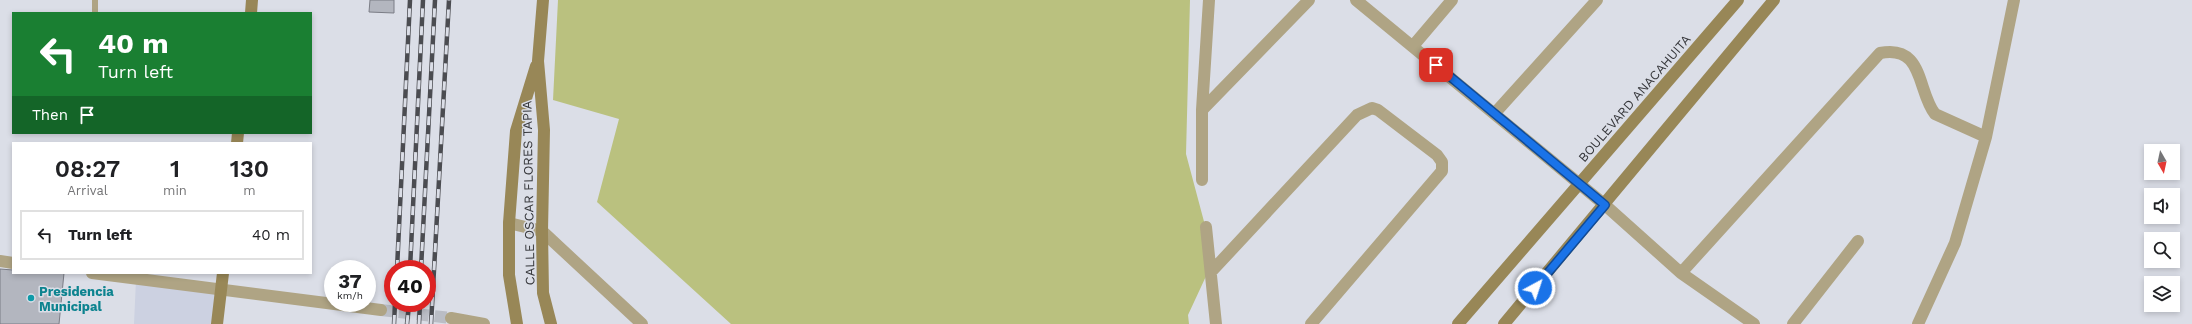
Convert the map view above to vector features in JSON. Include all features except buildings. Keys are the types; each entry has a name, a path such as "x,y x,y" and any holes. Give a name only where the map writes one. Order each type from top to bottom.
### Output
{"street":[{"path":"251,12 252,0"},
{"name":"CALLE OSCAR FLORES TAPIA","path":"543,0 538,61 544,130 542,231 543,293 551,324"},
{"path":"1202,180 1202,110 1209,0"},
{"path":"1202,110 1308,0"},
{"path":"1356,0 1605,205 1681,273 1754,324"},
{"path":"1413,46 1452,0"},
{"path":"1495,113 1597,0"},
{"name":"BOULEVARD ANACAHUITA","path":"1458,324 1578,183 1738,0"},
{"path":"1504,324 1605,205 1774,0"},
{"path":"1918,324 1955,243 1986,137 2014,0"},
{"path":"1681,273 1880,53 1898,52 1913,63 1918,70 1930,108 1935,114 1986,137"},
{"name":"CALLE OSCAR FLORES TAPIA","path":"517,324 509,275 509,223 516,131 538,61"},
{"path":"1211,272 1357,115 1372,108 1378,110 1437,155 1442,162 1442,171 1311,324"},
{"path":"509,223 542,231 642,324"},
{"path":"1206,227 1216,324"},
{"path":"1793,324 1858,241"},
{"path":"0,261 12,263"},
{"path":"100,274 381,310"},
{"path":"217,324 223,274"},
{"path":"451,318 484,324"}],"lane":[{"path":"95,0 96,12"}],"shaded area":[{"path":"136,280 220,290 216,324 134,324"}],"green space":[{"path":"558,0 1190,0 1186,154 1214,259 1188,315 1189,324 731,324 597,202 619,119 553,100"}],"tunnel":[{"path":"381,310 451,318"}],"railway":[{"path":"397,260 410,0"},
{"path":"410,260 423,0"},
{"path":"421,260 435,0"},
{"path":"431,324 449,0"},
{"path":"394,324 395,312"},
{"path":"407,324 408,312"},
{"path":"419,324 420,312"}],"place":[{"name":"Presidencia Municipal","path":"31,298"}],"route":[{"path":"1436,65 1605,205 1535,288"}]}
